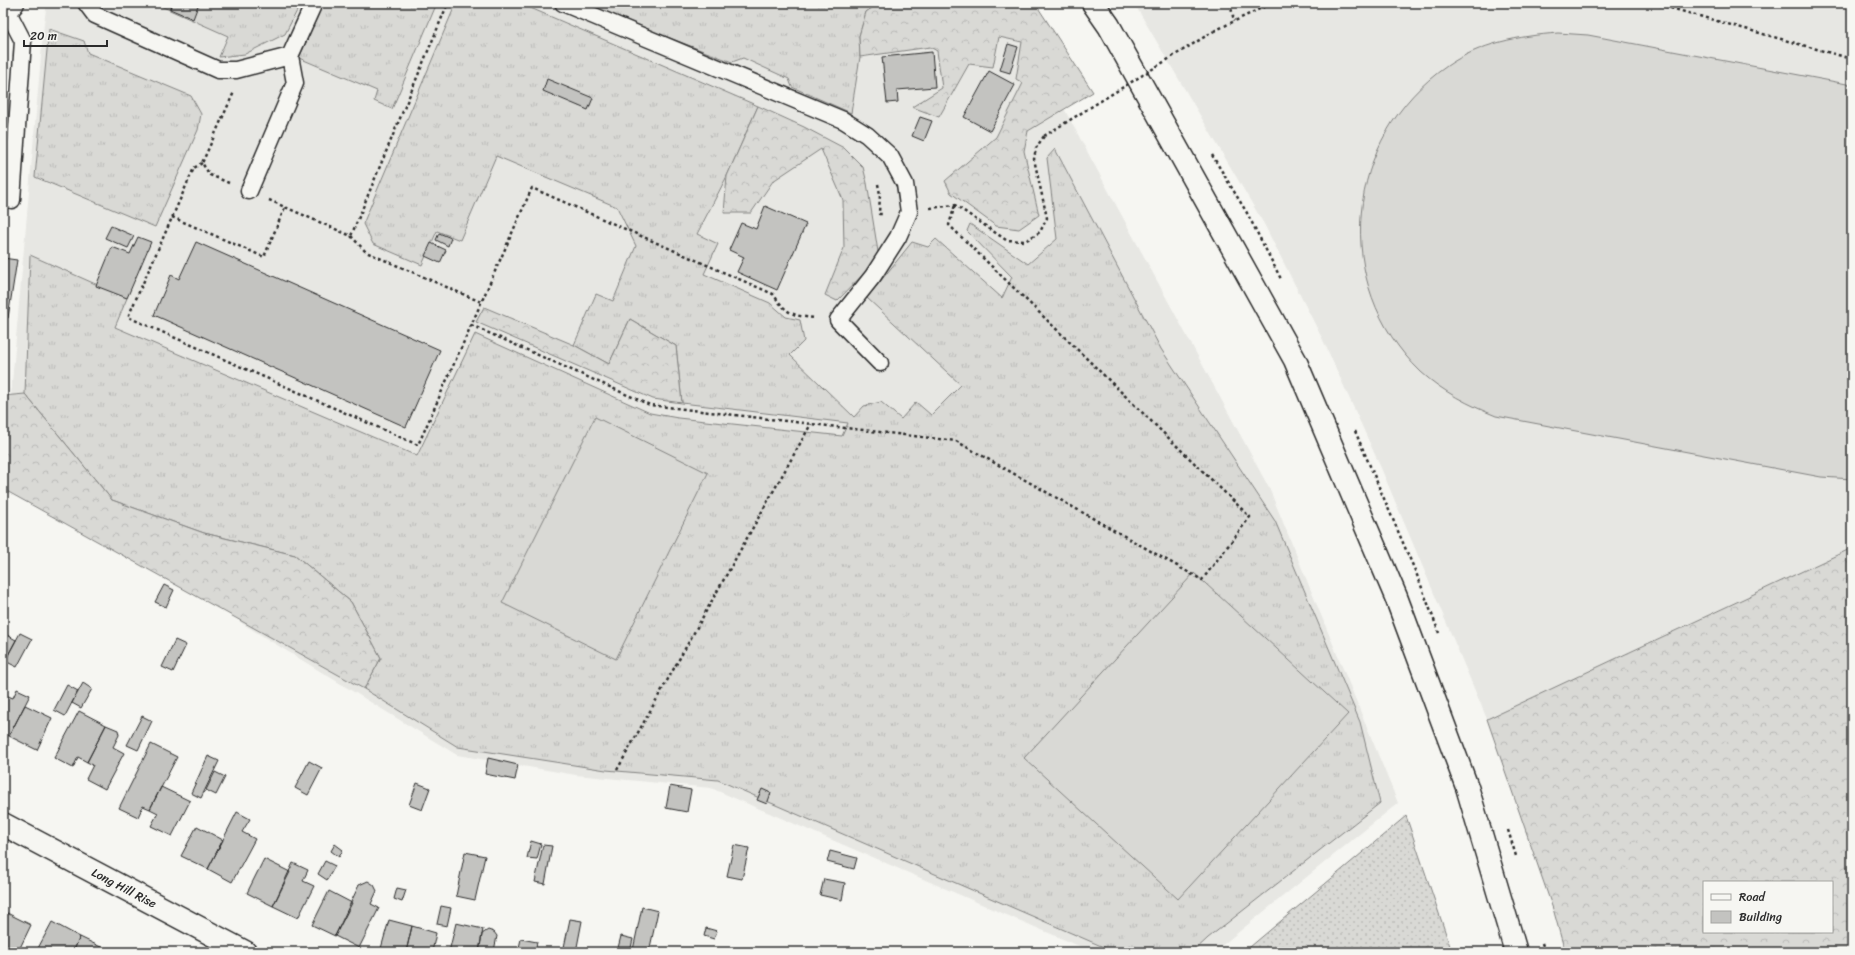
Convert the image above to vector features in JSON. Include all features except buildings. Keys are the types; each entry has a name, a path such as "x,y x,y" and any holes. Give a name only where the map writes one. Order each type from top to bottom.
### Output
{"main road":[{"path":"1093,3 1109,26 1295,360 1396,597 1467,787 1516,952"},
{"name":"Long Hill Rise","path":"3,824 245,952"}],"lane":[{"path":"86,3 95,14 218,70 236,70 290,56"},
{"path":"249,191 294,83 290,56 314,3"},
{"path":"563,3 842,120 861,132 890,156 905,184 909,212 898,237 877,270 838,320 880,363"},
{"path":"8,8 22,41 12,200"}],"path":[{"path":"351,236 448,3"},
{"path":"1230,3 1234,21"},
{"path":"909,212 955,205 1006,240 1025,241 1040,232 1047,218 1034,159 1036,148 1044,136 1214,32 1272,3"},
{"path":"1355,3 1378,6 1384,3"},
{"path":"1653,3 1852,59"},
{"path":"237,86 202,163 194,168 128,317 418,445 532,188 773,294 783,309 799,316 838,320"},
{"path":"202,163 210,175 351,236 366,252 481,302"},
{"path":"471,325 650,404 956,441 1202,580 1250,517 949,224 955,205"},
{"path":"172,216 264,256 285,207"},
{"path":"617,770 811,424"}],"shaded area":[{"path":"47,3 1007,3 1269,488 1398,803 1214,952 1093,952 711,788 576,775 457,755 243,624 107,514 11,394"},
{"path":"1134,3 1852,3 1852,548 1487,719 1381,468 1323,340 1264,224"}],"green space":[{"path":"154,3 301,3 285,34 245,54 219,57 228,36"},
{"path":"323,3 437,3 392,109 374,101 377,91 299,58"},
{"path":"456,3 519,3 758,106 727,176 697,234 718,244 704,274 770,303 786,317 800,320 804,341 790,355 854,417 864,406 881,402 901,419 916,402 931,415 961,385 867,298 912,242 928,247 936,239 1002,298 1012,277 967,231 970,224 1028,264 1057,239 1047,158 1055,149 1161,349 1275,521 1360,722 1380,803 1208,938 1193,952 1115,952 718,780 606,770 458,747 364,689 381,658 351,602 295,555 204,533 112,500 25,394 30,255 127,298 115,327 417,456 475,334 650,413 678,418 842,436 848,423 682,403 676,346 630,319 609,364 574,345 596,294 613,301 636,246 617,207 496,156 460,240 437,231 422,265 373,244 363,224"},
{"path":"579,3 879,3 866,12 859,36 860,57 851,113 792,87 789,79 743,58 732,62"},
{"path":"879,3 1035,3 1093,92 1028,131 1024,151 1039,215 1019,229 996,226 951,193 945,181 996,137 1023,83 1016,79 1022,42 999,37 993,67 969,64 939,117 912,107 942,88 937,51 930,47 860,57 859,36 866,12"},
{"path":"49,29 84,41 88,53 191,96 201,114 198,130 155,227 35,177"},
{"path":"1558,33 1588,35 1852,85 1852,479 1821,477 1496,416 1438,386 1421,372 1392,337 1372,297 1362,256 1361,213 1370,171 1387,132 1413,96 1447,66 1460,58 1486,46 1500,42 1529,36"},
{"path":"758,106 804,127 844,148 863,167 879,258 837,301 825,295 844,248 843,200 821,149 773,181 751,213 724,213 727,176"},
{"path":"484,307 574,345 609,364 630,319 676,346 682,403 653,399 476,322"},
{"path":"25,394 112,500 204,533 295,555 351,602 381,658 364,689 3,489 3,396"},
{"path":"595,417 708,473 616,659 502,603"},
{"path":"1852,548 1852,952 1565,952 1554,912 1487,719"},
{"path":"1194,573 1348,714 1178,899 1024,758"},
{"path":"1406,816 1452,952 1244,952"}]}
